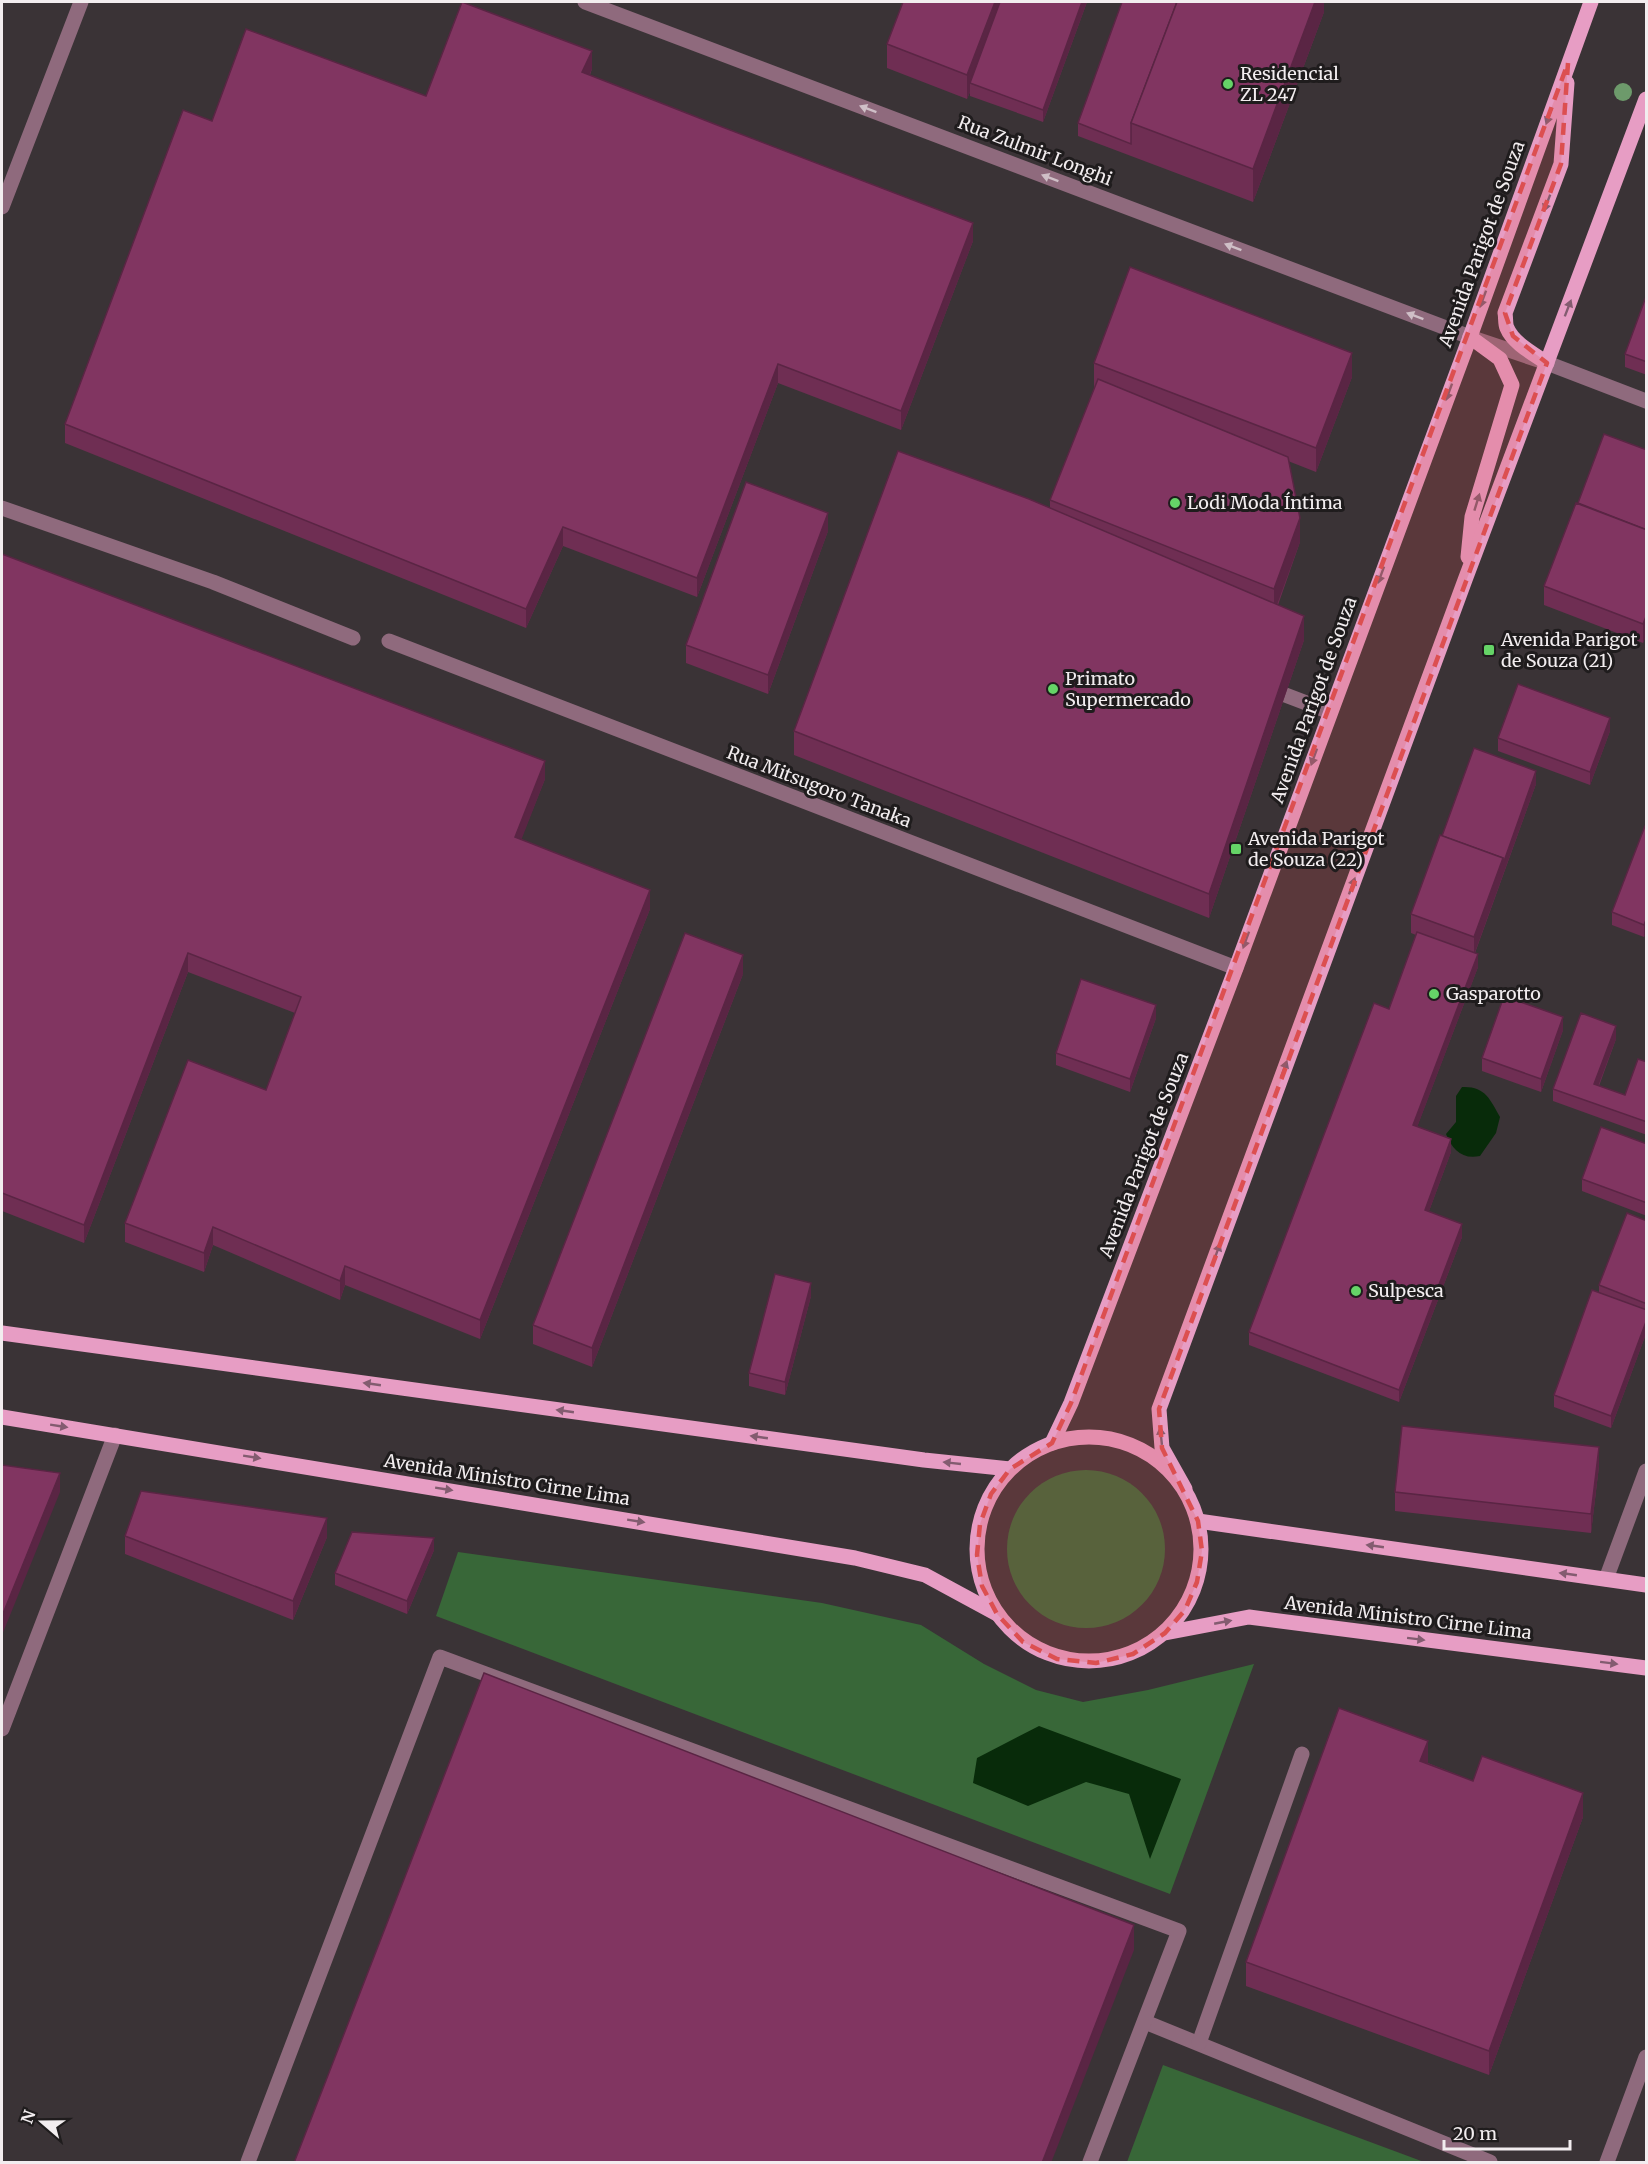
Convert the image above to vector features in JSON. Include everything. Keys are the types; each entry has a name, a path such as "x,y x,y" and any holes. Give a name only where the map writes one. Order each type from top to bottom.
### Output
{"main road":[{"name":"Avenida Parigot de Souza","path":"1052,1443 1071,1403 1236,968 1470,337 1591,2"},
{"path":"1547,363 1527,350 1513,336 1506,327 1505,313 1561,164 1568,63"},
{"path":"1185,1489 1165,1465 1139,1448 1109,1438 1088,1436 1052,1443 1030,1454 1010,1469 991,1494 980,1524 977,1555 982,1586 997,1614 1023,1642 1057,1659 1096,1663 1133,1654 1165,1633 1185,1610 1197,1582 1202,1551 1198,1521 1185,1489 1162,1448 1159,1409 1465,580 1647,99"},
{"path":"1465,580 1472,517 1512,385 1500,359 1470,337"},
{"path":"2,1333 924,1460 1010,1469"},
{"name":"Avenida Ministro Cirne Lima","path":"2,1417 116,1434 855,1558 925,1575 997,1614"},
{"path":"1198,1521 1647,1585"},
{"name":"Avenida Ministro Cirne Lima","path":"1165,1633 1249,1617 1647,1668"}],"street":[{"path":"2,207 81,2"},
{"name":"Rua Zulmir Longhi","path":"585,2 1470,337 1547,363"},
{"path":"1547,363 1647,401"},
{"path":"2,508 213,582 353,638"},
{"name":"Rua Mitsugoro Tanaka","path":"389,642 1236,968"},
{"path":"1248,681 1330,712"},
{"path":"2,1729 116,1434"},
{"path":"1606,1579 1647,1471"},
{"path":"248,2163 440,1657 1179,1931 1090,2163"},
{"path":"1199,2043 1302,1755"},
{"path":"1145,2022 1490,2163"},
{"path":"1607,2163 1647,2057"}],"highlighted area":[{"path":"1568,63 1561,164 1505,313 1513,336 1547,363 1159,1409 1162,1448 1198,1521 1202,1551 1197,1582 1185,1610 1165,1633 1133,1654 1096,1663 1057,1659 1023,1642 997,1614 982,1586 977,1555 980,1524 991,1494 1010,1469 1052,1443 1071,1403"}],"shaded area":[{"path":"1462,1087 1481,1091 1490,1099 1500,1117 1496,1133 1480,1156 1468,1156 1458,1152 1446,1134 1456,1122 1456,1096"},
{"path":"1086,1470 1116,1476 1142,1493 1159,1519 1165,1549 1159,1579 1142,1605 1116,1622 1086,1628 1056,1622 1030,1605 1013,1579 1007,1549 1013,1519 1030,1493 1056,1476"},
{"path":"458,1552 822,1603 921,1625 984,1664 1036,1690 1083,1702 1148,1690 1254,1664 1170,1894 436,1616"},
{"path":"1039,1726 1181,1779 1150,1859 1129,1794 1086,1782 1028,1806 973,1783 977,1758"},
{"path":"1163,2065 1424,2162 1127,2162"}],"building":[{"path":"462,2 592,51 582,72 973,223 901,411 778,364 697,578 563,527 526,609 65,424 183,110 212,121 246,29 426,96"},
{"path":"903,2 995,2 967,75 887,44"},
{"path":"1000,2 1082,2 1043,110 970,83"},
{"path":"1122,2 1177,2 1131,123 1131,144 1078,123"},
{"name":"Residencial ZL 247","path":"1177,2 1315,2 1253,169 1131,123"},
{"path":"1130,267 1352,353 1316,448 1094,363"},
{"path":"1647,294 1647,362 1625,354"},
{"name":"Lodi Moda Íntima","path":"1098,379 1288,457 1300,518 1274,589 1050,500"},
{"path":"1604,434 1647,450 1647,530 1578,503"},
{"path":"898,451 1029,499 1304,616 1209,894 794,731"},
{"path":"746,482 828,513 768,675 686,645"},
{"path":"1576,503 1647,530 1647,614 1643,624 1544,586"},
{"path":"2,554 545,761 515,837 650,890 480,1320 345,1266 340,1281 213,1227 204,1253 125,1223 188,1060 266,1090 301,997 188,953 84,1225 2,1193"},
{"path":"1518,684 1610,718 1590,772 1498,738"},
{"path":"1474,748 1536,771 1503,864 1503,858 1442,836"},
{"path":"1645,826 1647,826 1647,917 1644,925 1612,912"},
{"path":"1440,835 1503,858 1474,937 1411,914"},
{"name":"Sulpesca","path":"1417,932 1478,954 1413,1125 1451,1139 1425,1210 1462,1224 1399,1390 1249,1332 1374,1003 1389,1009"},
{"path":"685,933 743,955 592,1348 533,1325"},
{"path":"1081,979 1156,1005 1130,1079 1056,1053"},
{"path":"1504,996 1563,1017 1541,1079 1482,1058"},
{"path":"1581,1013 1616,1026 1594,1084 1625,1095 1638,1059 1647,1062 1647,1122 1553,1089"},
{"path":"1601,1127 1647,1144 1647,1203 1582,1179"},
{"path":"1627,1213 1647,1221 1647,1304 1599,1285"},
{"path":"775,1274 811,1283 785,1382 749,1373"},
{"path":"1592,1290 1647,1310 1647,1319 1611,1416 1554,1395"},
{"path":"1402,1426 1599,1447 1591,1514 1395,1492"},
{"path":"2,1465 60,1473 2,1616"},
{"path":"141,1491 327,1518 293,1601 125,1536"},
{"path":"352,1532 434,1538 407,1601 335,1573"},
{"path":"484,1673 1134,1925 1042,2163 294,2163"},
{"path":"1339,1708 1428,1741 1420,1761 1473,1781 1482,1756 1583,1793 1489,2051 1246,1962"}],"place":[{"name":"Residencial ZL 247","path":"1228,84"},
{"name":"Lodi Moda Íntima","path":"1175,503"},
{"name":"Avenida Parigot de Souza (21)","path":"1489,650"},
{"name":"Primato Supermercado","path":"1053,689"},
{"name":"Avenida Parigot de Souza (22)","path":"1236,849"},
{"name":"Gasparotto","path":"1434,994"},
{"name":"Sulpesca","path":"1356,1291"}]}
